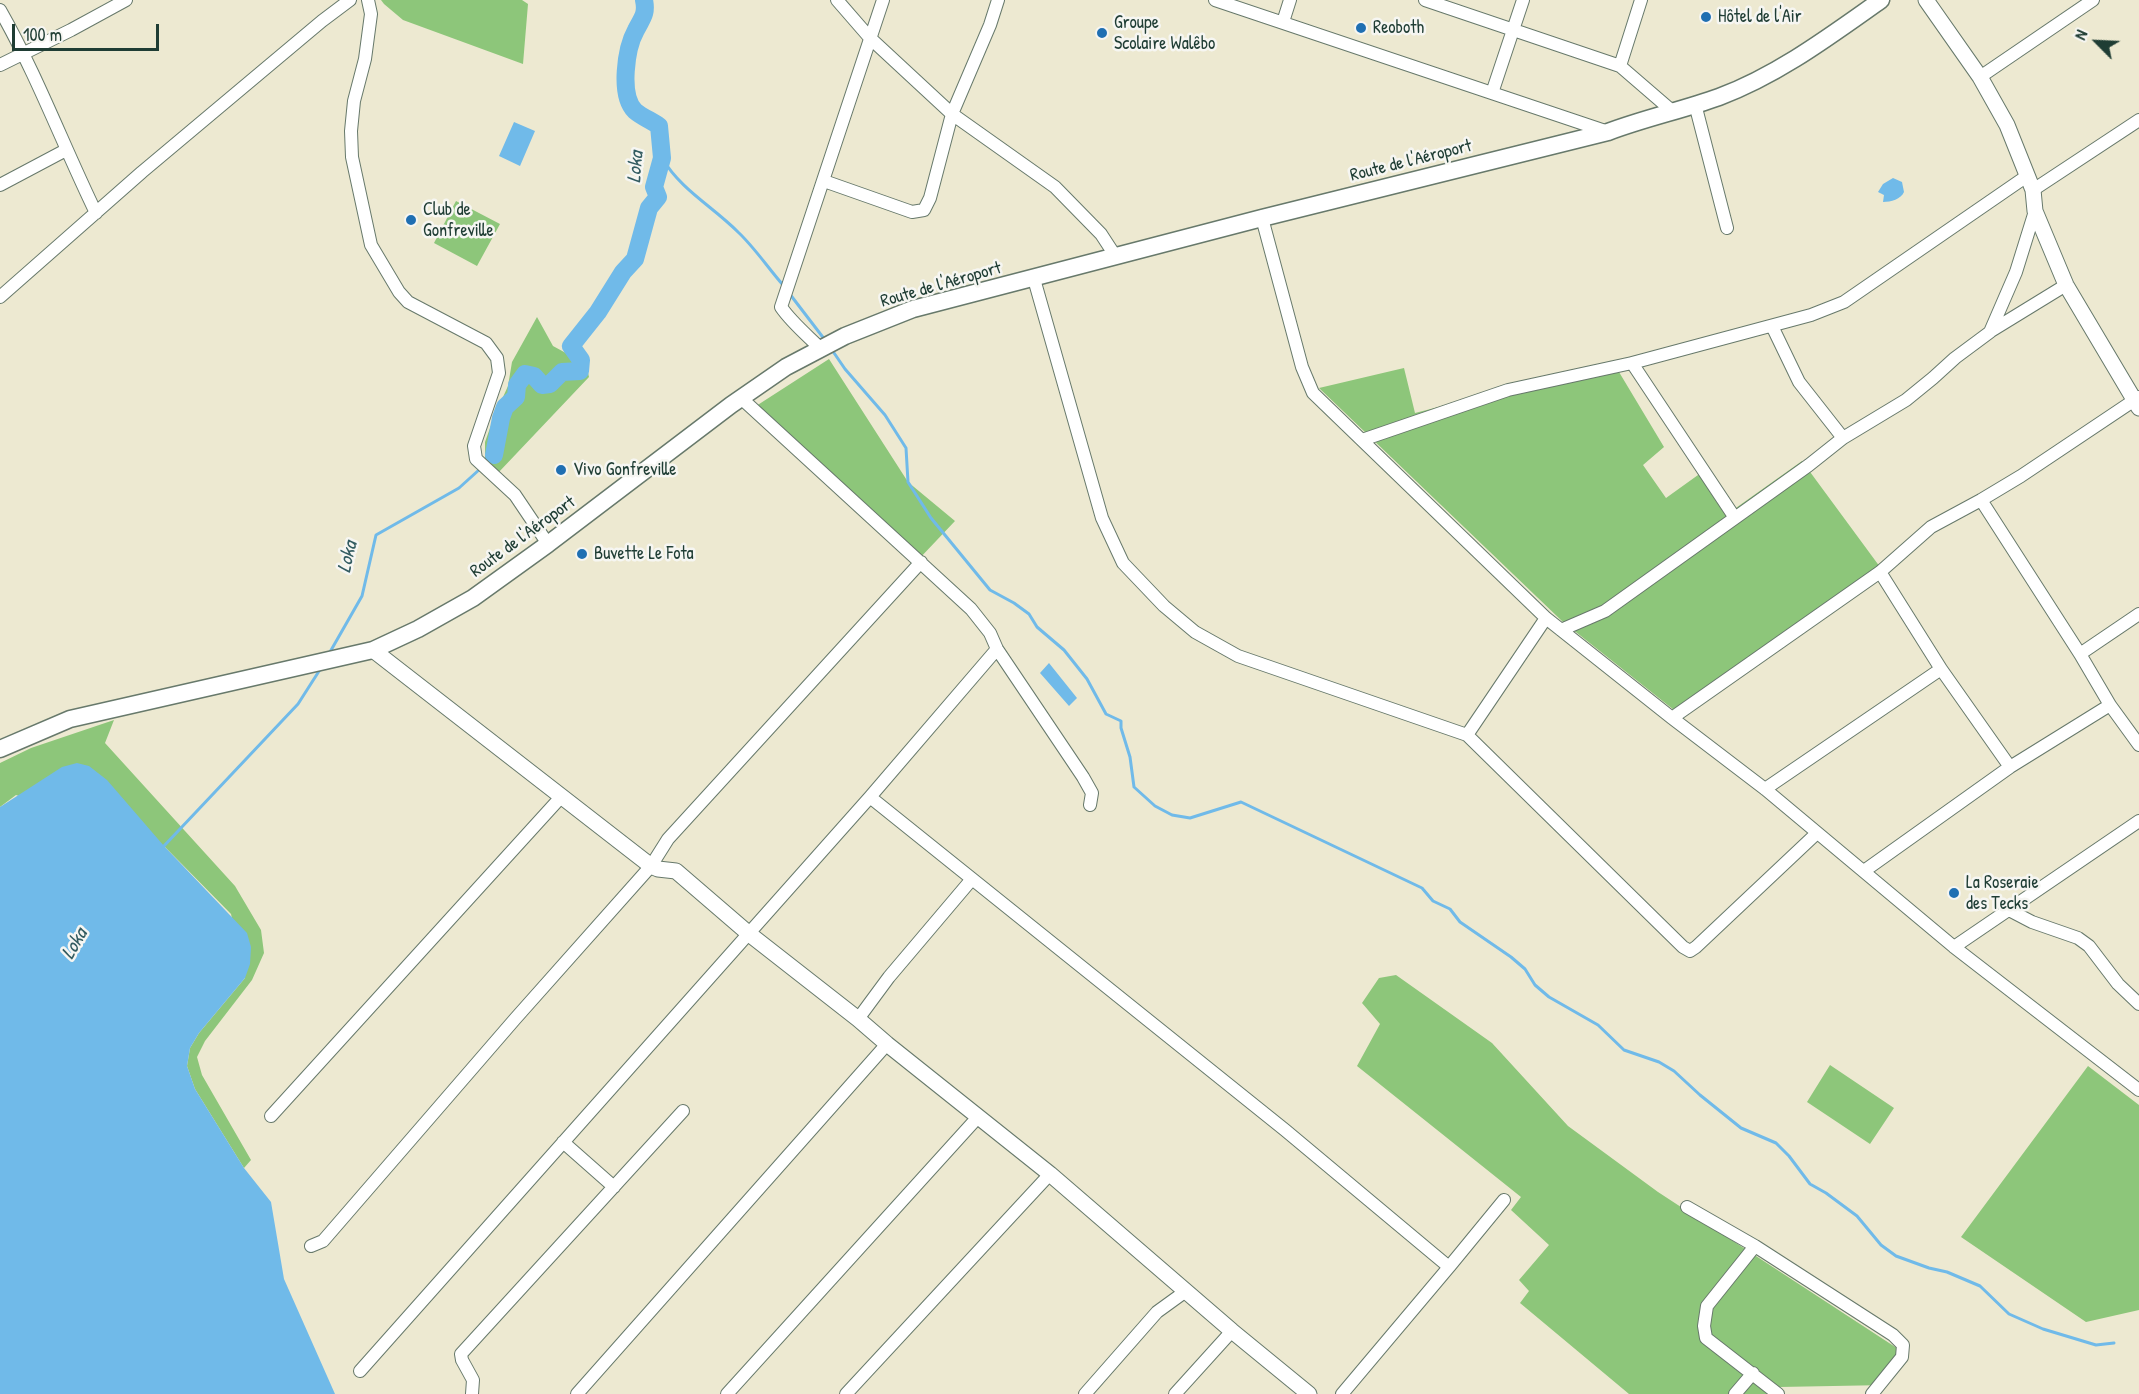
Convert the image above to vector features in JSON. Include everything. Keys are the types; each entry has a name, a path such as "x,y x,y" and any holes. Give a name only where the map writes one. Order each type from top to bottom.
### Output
{"main road":[{"name":"Route de l'Aéroport","path":"0,750 70,719 373,650 418,630 473,598 786,367 845,336 913,309 1262,218 1608,132 1695,104 1773,72 1881,0"}],"street":[{"path":"0,297 290,47 350,0"},
{"path":"368,0 371,14 365,59 354,101 351,131 356,185 371,245 399,292 408,302 486,343 496,358 499,373 474,446 476,459 515,495 548,544"},
{"path":"837,0 870,38 952,114 1054,187 1101,234 1116,257"},
{"path":"820,349 781,308 883,0"},
{"path":"824,181 912,212 924,210 930,198 952,114 990,25 998,0"},
{"path":"1215,0 1608,132"},
{"path":"1283,22 1290,0"},
{"path":"1425,0 1620,66 1671,111"},
{"path":"1492,93 1523,0"},
{"path":"1620,66 1641,0"},
{"path":"1672,718 1880,572 1931,527 1981,500 2137,402 2066,285 2035,211 2030,183 2007,125 1980,77 1926,0"},
{"path":"1980,77 2093,0"},
{"path":"0,65 71,30 120,2"},
{"path":"0,10 24,52 96,213"},
{"path":"1695,104 1727,228"},
{"path":"1362,440 1508,390 1632,363 1811,315 1844,302 2030,183 2139,120"},
{"path":"0,185 66,150"},
{"path":"1990,332 2016,272 2035,211"},
{"path":"1262,218 1302,367 1313,393 1546,618 1765,789 1954,946 2139,1090"},
{"path":"1034,279 1102,518 1123,563 1164,606 1195,632 1238,656 1467,735 1674,939 1690,951 1817,833"},
{"path":"1561,630 1605,611 1843,438 1906,400 1955,358 1990,332 2066,285"},
{"path":"1772,326 1799,382 1843,438"},
{"path":"1632,363 1735,518"},
{"path":"741,398 971,609 990,633 998,649 1083,777 1092,793 1090,805"},
{"path":"1981,500 2110,705 2139,745"},
{"path":"311,1246 323,1241 651,866 668,839 921,562"},
{"path":"1880,572 1941,669 2010,767"},
{"path":"2080,654 2139,614"},
{"path":"1467,735 1546,618"},
{"path":"360,1371 870,797 998,649"},
{"path":"373,650 651,866 676,871 748,933 1050,1174 1232,1331 1309,1394"},
{"path":"1765,789 1941,669"},
{"path":"1864,871 2010,767 2110,705"},
{"path":"271,1116 561,797"},
{"path":"870,797 1285,1130 1449,1267"},
{"path":"1954,946 2139,821"},
{"path":"858,1019 889,977 972,879"},
{"path":"2009,910 2032,922 2084,942 2118,984 2139,1004"},
{"path":"577,1394 886,1044"},
{"path":"471,1394 473,1380 461,1354 684,1111"},
{"path":"727,1394 978,1117"},
{"path":"563,1142 614,1188"},
{"path":"846,1394 1050,1174"},
{"path":"1342,1394 1504,1200"},
{"path":"1687,1207 1755,1246 1893,1335 1903,1345 1902,1356 1872,1394"},
{"path":"1755,1246 1707,1306 1704,1326 1706,1338 1778,1394"},
{"path":"1085,1394 1157,1312 1186,1291"},
{"path":"1175,1394 1232,1331"},
{"path":"1735,1394 1753,1373"}],"green space":[{"path":"381,0 522,0 528,4 523,64 403,20"},
{"path":"456,201 500,224 477,266 434,243"},
{"path":"537,317 553,346 586,364 589,377 498,473 485,462 485,442 508,386 512,362"},
{"path":"829,359 908,482 955,521 918,560 753,408"},
{"path":"1613,362 1664,447 1643,465 1666,498 1705,470 1733,510 1802,461 1880,567 1674,710 1562,621 1319,388 1404,368 1415,413"},
{"path":"114,720 105,743 235,886 261,930 264,953 252,980 205,1041 197,1057 202,1075 251,1160 244,1168 195,1089 187,1066 190,1048 199,1033 245,978 231,914 164,846 16,795 0,807 0,763 31,748"},
{"path":"1396,975 1492,1043 1568,1126 1658,1192 1909,1356 1887,1385 1779,1387 1770,1394 1629,1394 1520,1303 1529,1291 1519,1280 1549,1245 1511,1210 1521,1197 1357,1066 1380,1024 1362,1003 1379,978"},
{"path":"1830,1065 1894,1108 1870,1144 1807,1102"},
{"path":"2088,1066 2139,1105 2139,1310 2086,1322 1961,1237"}],"water":[{"path":"514,122 535,131 520,166 499,156"},
{"path":"1893,178 1902,182 1904,192 1895,200 1883,202 1884,195 1878,192 1883,184"},
{"path":"1049,663 1077,698 1069,706 1040,673"},
{"path":"77,763 89,766 107,780 164,846 247,933 251,947 250,964 245,978 199,1033 190,1048 187,1066 195,1089 244,1168 271,1202 284,1279 335,1394 0,1394 0,807 62,767"}],"waterway":[{"name":"Loka","path":"494,455 505,407 516,397 517,385 525,374 534,376 542,385 550,384 562,372 580,371 581,360 571,346 598,312 623,272 635,259 649,208 658,197 654,187 662,158 659,126 635,111 630,104 626,83 629,48 643,16 644,0"},
{"path":"662,158 688,189 744,238 783,285"},
{"path":"789,293 825,340"},
{"path":"832,350 845,369 885,415 906,448 908,482 931,518 990,590 1029,614 1037,627 1064,650 1087,679 1106,714 1121,721 1130,757 1134,787 1155,806 1172,815 1190,818 1241,802 1422,888 1433,901 1450,909 1460,922 1525,969 1535,985 1549,997 1598,1025 1624,1050 1659,1062 1674,1071 1741,1128 1776,1143 1810,1184 1857,1216 1881,1245 1896,1256 1947,1272 1980,1286 2009,1314 2043,1329 2096,1345 2114,1343"},
{"name":"Loka","path":"485,464 494,455"},
{"name":"Loka","path":"330,652 362,596 376,535 459,488 480,469"},
{"name":"Loka","path":"163,847 298,704 321,668"}],"place":[{"name":"Hôtel de l'Air","path":"1706,17"},
{"name":"Reoboth","path":"1361,28"},
{"name":"Groupe Scolaire Walêbo","path":"1102,33"},
{"name":"Club de Gonfreville","path":"411,220"},
{"name":"Vivo Gonfreville","path":"561,470"},
{"name":"Buvette Le Fota","path":"582,554"},
{"name":"La Roseraie des Tecks","path":"1954,893"}]}
